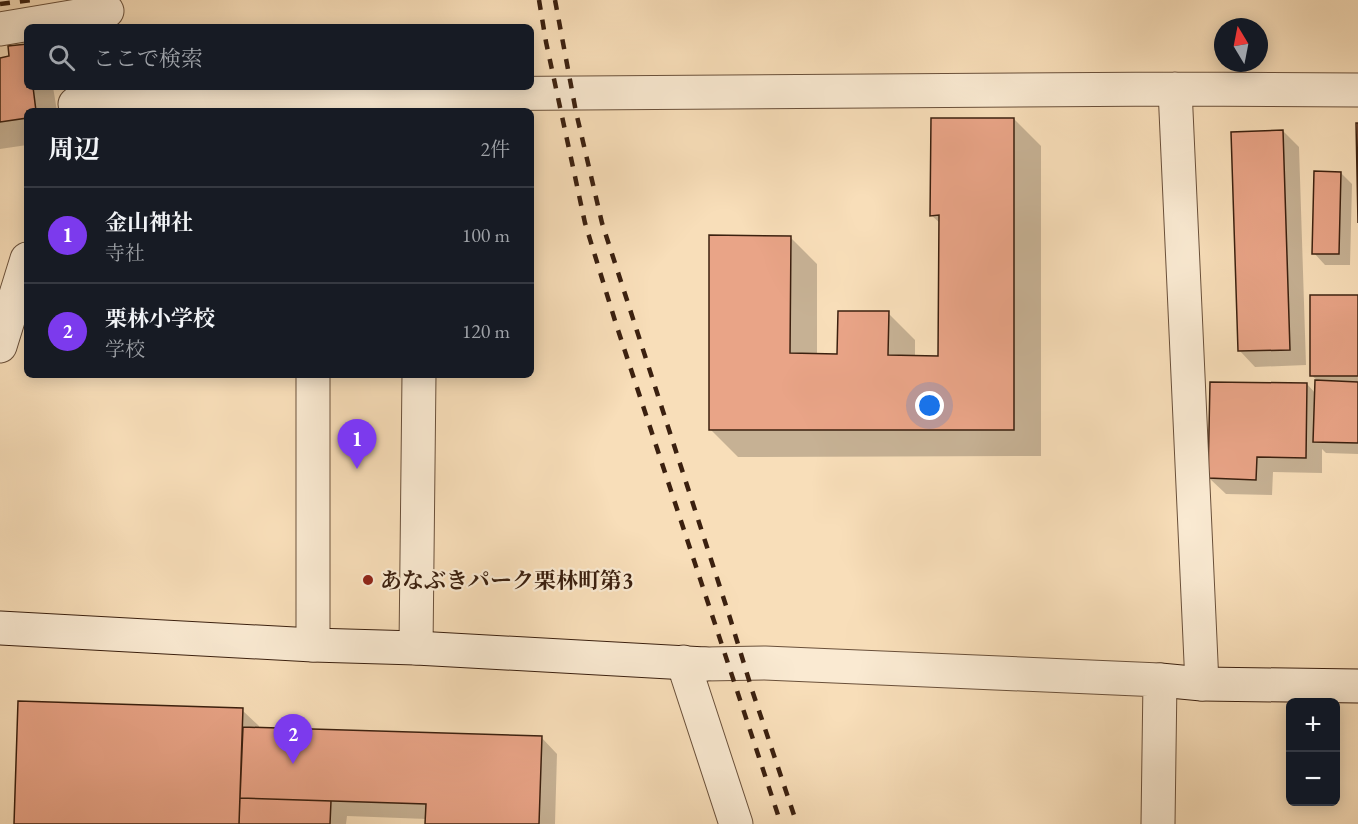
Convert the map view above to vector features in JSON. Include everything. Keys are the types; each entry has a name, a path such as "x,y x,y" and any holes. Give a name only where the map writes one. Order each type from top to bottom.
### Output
{"street":[{"path":"33,24 106,13"},
{"path":"0,29 24,25"},
{"path":"1175,89 1202,684"},
{"path":"76,101 313,104 1175,89 1358,90"},
{"path":"0,346 24,269"},
{"path":"313,378 313,645"},
{"path":"416,648 419,378"},
{"path":"0,628 694,663 765,663 1202,684 1358,686"},
{"path":"694,663 736,824"},
{"path":"1158,824 1160,681"}],"building":[{"path":"24,44 24,90 33,90 36,108 24,108 24,118 0,122 0,58 9,56 8,46"},
{"path":"431,105 493,108 431,108"},
{"path":"931,118 1014,118 1014,430 709,430 709,235 791,236 790,353 837,354 838,311 889,311 888,355 938,356 939,215 930,216"},
{"path":"1356,123 1358,123 1358,223"},
{"path":"1283,130 1290,350 1238,351 1231,132"},
{"path":"1314,171 1341,172 1339,254 1312,254"},
{"path":"1310,295 1358,295 1358,376 1310,376"},
{"path":"1315,380 1358,382 1358,443 1313,442"},
{"path":"1210,382 1307,383 1306,458 1257,457 1256,480 1208,478"},
{"path":"18,701 243,708 239,824 14,824"},
{"path":"243,727 542,736 539,824 425,824 426,804 240,798"},
{"path":"240,798 331,801 330,824 239,824"}],"railway":[{"path":"0,4 31,0"},
{"path":"539,0 585,223 616,324 781,824"},
{"path":"555,0 576,112 602,223 797,824"}],"place":[{"name":"金山神社","path":"357,469"},
{"name":"あなぶきパーク栗林町第3","path":"368,580"},
{"name":"栗林小学校","path":"293,764"}]}
